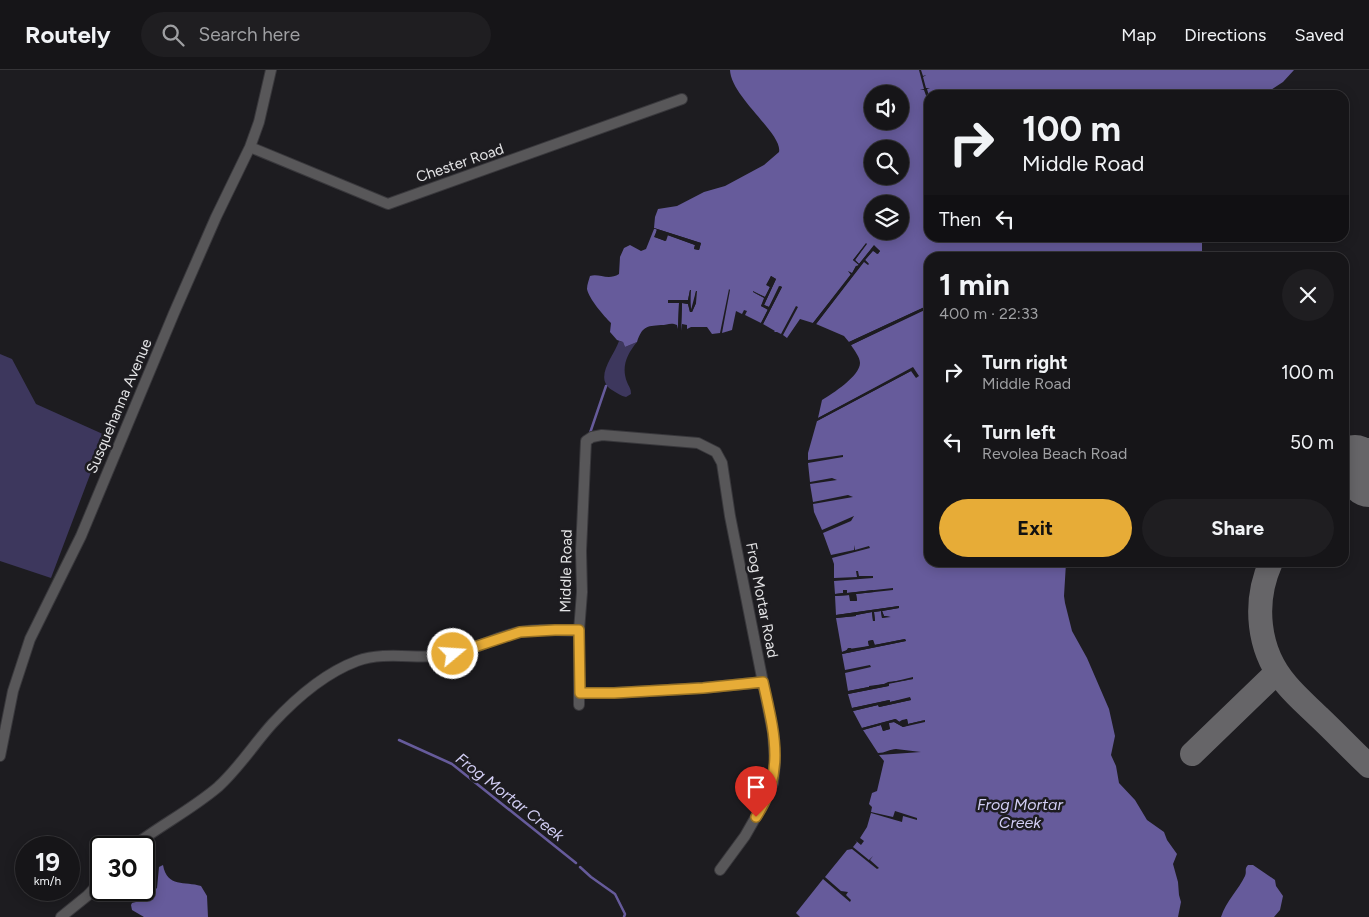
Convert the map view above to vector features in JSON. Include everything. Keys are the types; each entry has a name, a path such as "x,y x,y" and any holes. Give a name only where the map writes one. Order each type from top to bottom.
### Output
{"street":[{"name":"Susquehanna Avenue","path":"0,756 14,691 30,639 80,536 216,217 250,148 259,122 271,70"},
{"name":"Chester Road","path":"250,148 388,204 682,99"},
{"name":"Frog Mortar Road","path":"588,438 602,435 692,442 716,452 722,463 730,516 763,682 774,745 775,763 773,783 759,813 720,870"},
{"name":"Middle Road","path":"579,705 584,444 588,438"},
{"path":"146,836 196,805 230,775 273,723 306,692 327,677 356,662 380,656 435,656 453,654 520,632 579,630"},
{"path":"580,693 606,694 763,682"},
{"path":"61,917 90,893"}],"shaded area":[{"path":"619,341 623,342 625,347 637,342 630,351 625,366 625,376 631,394 626,397 612,390 604,379 606,367"},
{"path":"0,354 12,359 36,404 105,435 51,578 0,561"}],"water":[{"path":"730,70 919,70 924,89 920,90 924,90 924,242 1202,242 1202,252 924,252 924,307 849,342 844,336 816,324 864,261 869,264 865,260 873,250 877,254 880,251 874,246 859,264 855,260 866,244 853,260 859,265 856,266 852,274 848,271 851,274 813,323 800,319 787,338 783,335 798,307 796,306 781,334 774,332 763,324 782,287 779,286 769,307 764,305 776,279 771,276 767,285 770,287 765,297 753,292 765,298 761,306 768,309 761,323 745,315 747,311 744,310 742,314 736,311 732,330 722,333 729,289 720,333 712,334 707,327 691,327 687,329 687,325 682,324 681,331 682,303 688,304 690,312 692,312 696,303 696,291 691,310 690,290 688,300 668,300 668,303 679,303 678,329 677,325 673,324 645,328 637,342 625,347 623,342 617,340 610,332 611,323 588,293 587,287 590,276 611,277 619,274 620,257 624,248 630,245 641,251 646,249 654,229 657,229 655,237 665,241 667,235 695,245 694,249 699,250 701,243 654,228 655,217 658,209 677,206 704,192 725,186 764,165 779,152 778,144 773,135 747,103 733,81"},
{"path":"921,70 1294,70 1283,82 1271,90 927,90 930,88 926,88 923,77 926,75 923,76"},
{"name":"Frog Mortar Creek","path":"924,310 924,567 1066,567 1065,603 1072,631 1087,658 1109,709 1115,736 1111,755 1116,766 1119,783 1135,800 1147,820 1164,832 1177,854 1173,864 1181,902 1178,917 800,917 796,913 823,879 850,902 851,900 846,895 848,892 841,891 825,877 847,850 852,849 877,869 879,868 870,860 873,856 869,860 853,847 857,842 855,840 861,845 864,841 860,838 867,827 871,813 902,822 903,816 917,820 917,818 895,811 893,817 871,812 872,807 869,804 872,793 877,791 884,761 879,755 921,752 896,749 878,753 863,730 881,725 883,731 890,729 888,723 894,722 903,727 925,720 908,724 907,719 900,722 895,719 862,728 853,711 911,700 910,698 890,702 889,700 852,708 848,694 913,679 888,682 848,691 845,673 871,667 870,665 845,670 842,654 906,641 905,639 874,645 873,640 868,641 869,646 842,652 836,618 872,612 873,621 875,621 874,612 881,611 882,618 890,616 884,616 882,611 899,608 899,606 836,615 835,596 850,595 850,601 857,600 856,594 874,592 873,590 847,593 847,590 844,590 844,593 835,594 834,581 873,578 873,576 859,576 858,571 856,571 857,577 834,578 832,558 870,548 869,546 855,550 854,545 854,550 831,555 823,533 851,521 854,516 822,530 814,512 813,504 853,497 848,495 813,502 810,484 837,480 832,478 810,482 808,463 843,457 843,455 808,460 808,453 817,421 911,371 913,368 818,418 822,400 851,379 859,368 859,358 851,345"},
{"path":"163,865 168,877 173,880 201,886 207,896 208,917 144,917 132,910 132,903 155,901 159,867"},
{"path":"1248,865 1253,865 1275,880 1276,886 1283,896 1280,910 1274,917 1221,917 1245,876"}],"pier":[{"path":"654,228 701,243 699,250 694,249 695,245 668,235 666,241 654,237 657,230"},
{"path":"866,243 855,260 859,264 874,245 880,251 878,254 873,251 865,260 869,264 864,262 816,324 813,323 851,275 848,271 852,273 856,266 859,265 853,260"},
{"path":"771,276 776,279 764,305 769,307 780,286 782,287 763,324 761,323 768,310 761,306 764,298 753,291 765,297 770,287 766,285"},
{"path":"690,290 691,310 697,291 696,303 692,312 690,312 688,304 682,303 681,331 678,329 679,303 668,303 668,300 688,300"},
{"path":"924,307 924,310 851,345 849,342"},
{"path":"913,367 919,376 916,378 911,371 817,421 818,418"},
{"path":"893,588 893,590 856,594 857,601 850,601 849,595 835,596 835,594 843,593 843,590 847,590 847,593"},
{"path":"899,606 899,608 882,611 884,616 891,617 882,618 881,611 874,612 875,621 873,621 872,612 836,618 836,615"},
{"path":"905,639 906,641 842,654 848,648 852,650 869,646 868,641 873,640 875,645"},
{"path":"913,677 913,679 889,683 889,686 848,694 848,691"},
{"path":"910,697 911,700 879,707 878,705 853,711 852,708 890,700 890,702"},
{"path":"896,719 899,722 907,719 908,724 925,720 925,722 903,727 894,722 889,723 890,729 883,731 881,725 863,730 862,728"}],"waterway":[{"path":"590,433 606,386"},
{"name":"Frog Mortar Creek","path":"399,740 452,764 576,863"},
{"name":"Frog Mortar Creek","path":"580,867 615,894 625,914 624,917"}],"taxiway":[{"path":"1349,471 1369,450"},
{"path":"1269,567 1265,577 1260,610 1264,642 1269,657 1277,672 1291,689 1369,766"},
{"path":"1192,754 1277,672"}],"runway":[{"path":"1355,464 1369,478"}],"route":[{"path":"453,654 520,632 579,630 580,693 598,694 703,688 763,682 773,733 775,763 773,783 756,817"}]}
